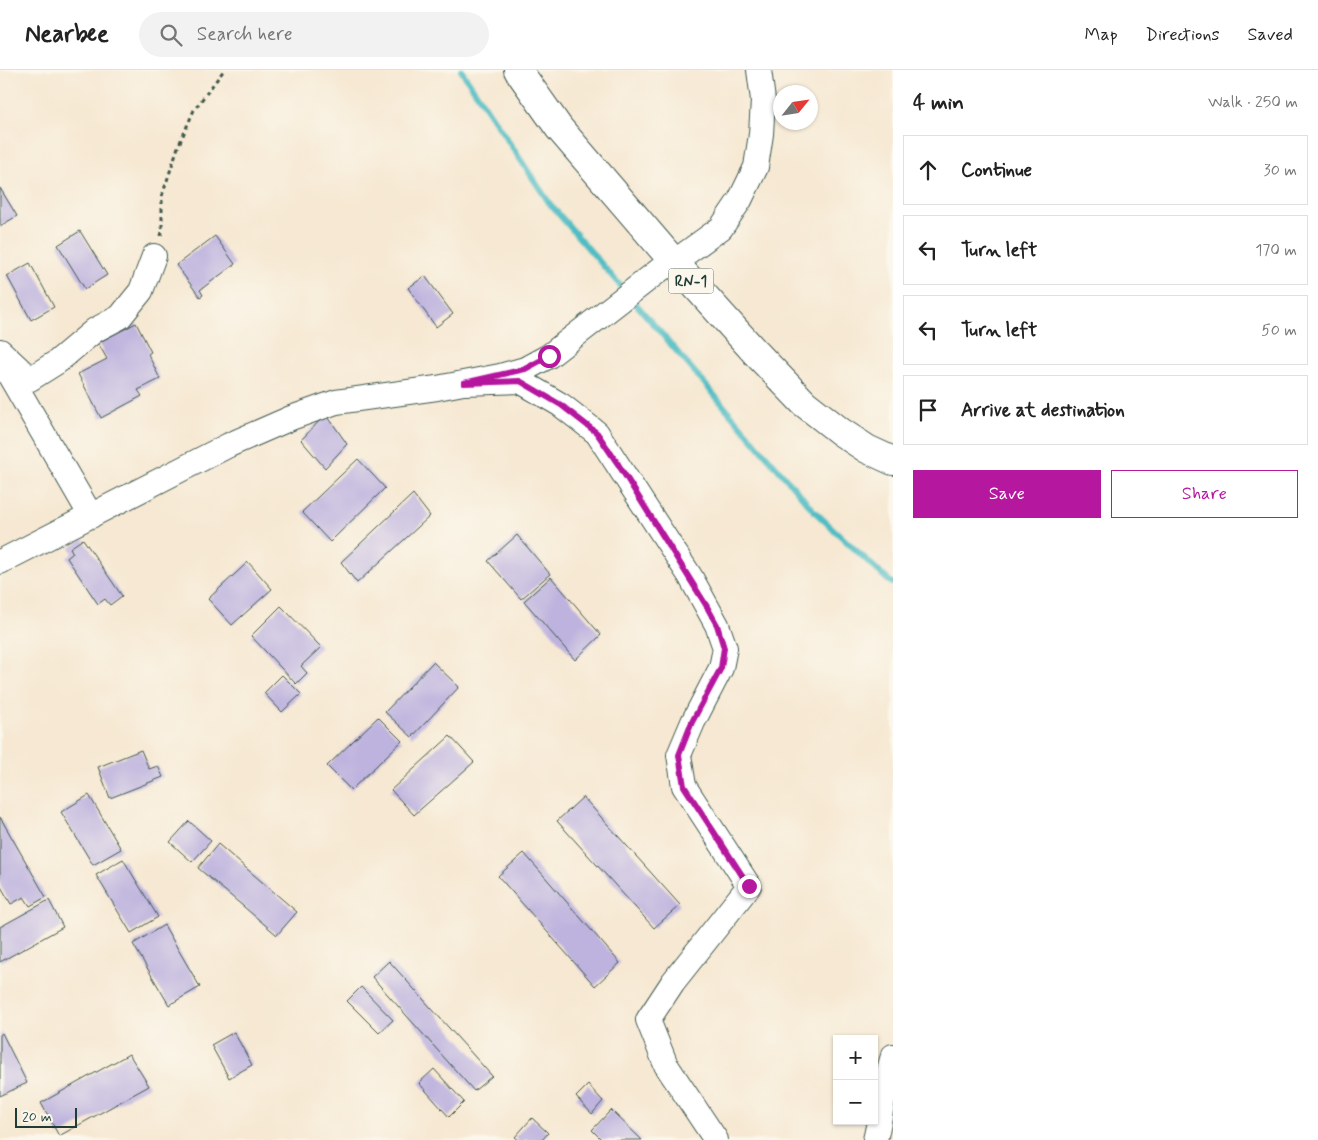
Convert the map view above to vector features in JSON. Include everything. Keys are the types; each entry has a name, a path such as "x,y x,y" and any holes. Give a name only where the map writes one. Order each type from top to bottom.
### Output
{"highway":[{"name":"RN-1","path":"518,70 560,128 668,265 804,404 841,432 868,449 893,461"}],"street":[{"path":"0,562 229,445 291,418 336,402 464,383 525,369 549,356 668,265 721,228 740,200 756,167 761,134 763,100 760,71"},
{"path":"0,358 30,379 58,362 95,330 120,317 141,291 154,256"},
{"path":"0,358 91,516"},
{"path":"464,383 520,381 561,405 597,433 690,576 717,625 722,640 724,648 721,668 692,722 679,755 684,786 749,886 674,982 648,1020 666,1065 716,1140"},
{"path":"875,1140 886,1077 893,1056"}],"path":[{"path":"154,256 162,232 162,196 178,147 194,110 224,70"}],"building":[{"path":"0,188 17,216 0,226"},
{"path":"80,231 107,275 85,289 58,245"},
{"path":"215,236 235,264 200,290 203,295 200,297 176,265"},
{"path":"30,263 54,307 31,320 7,276"},
{"path":"425,276 453,314 436,327 408,288"},
{"path":"136,323 151,352 148,354 160,379 138,390 142,396 101,418 78,374 107,359 98,343"},
{"path":"326,414 347,444 325,468 301,440"},
{"path":"358,459 385,488 330,542 302,512"},
{"path":"413,494 430,516 357,583 341,562"},
{"path":"517,535 550,574 521,599 488,561"},
{"path":"83,539 122,596 110,605 105,599 98,604 67,558 73,553 70,548"},
{"path":"248,562 272,589 232,625 208,599"},
{"path":"551,577 601,635 575,660 524,601"},
{"path":"281,606 321,647 301,666 307,673 296,684 251,636"},
{"path":"433,662 459,687 412,737 385,712"},
{"path":"282,675 301,694 282,712 264,693"},
{"path":"378,717 402,741 351,790 327,766"},
{"path":"450,736 474,762 414,815 391,790"},
{"path":"141,750 149,769 158,766 163,777 110,798 98,767"},
{"path":"89,795 121,849 93,865 61,812"},
{"path":"583,797 680,905 654,928 557,821"},
{"path":"0,817 46,897 30,906 24,897 11,904 0,885"},
{"path":"189,821 211,841 192,862 170,842"},
{"path":"218,844 297,912 277,935 198,868"},
{"path":"524,853 620,963 595,986 498,876"},
{"path":"123,859 158,917 131,933 96,875"},
{"path":"49,900 63,927 0,962 0,927"},
{"path":"164,925 200,987 169,1005 133,944"},
{"path":"389,961 492,1076 474,1091 372,977"},
{"path":"361,987 393,1020 379,1033 347,1001"},
{"path":"234,1032 252,1065 229,1078 211,1045"},
{"path":"2,1033 27,1083 0,1096 0,1035"},
{"path":"129,1054 149,1086 59,1136 41,1103"},
{"path":"434,1069 464,1102 449,1117 419,1083"},
{"path":"588,1085 603,1101 592,1114 576,1097"},
{"path":"611,1110 642,1140 602,1140 592,1130"},
{"path":"532,1118 548,1133 542,1140 519,1140 515,1137"}],"waterway":[{"path":"461,70 550,204 815,512 893,583"}],"route":[{"path":"549,356 525,369 464,383 520,381 561,405 597,433 690,576 717,625 724,648 721,668 692,722 679,755 684,786 749,886"}]}
